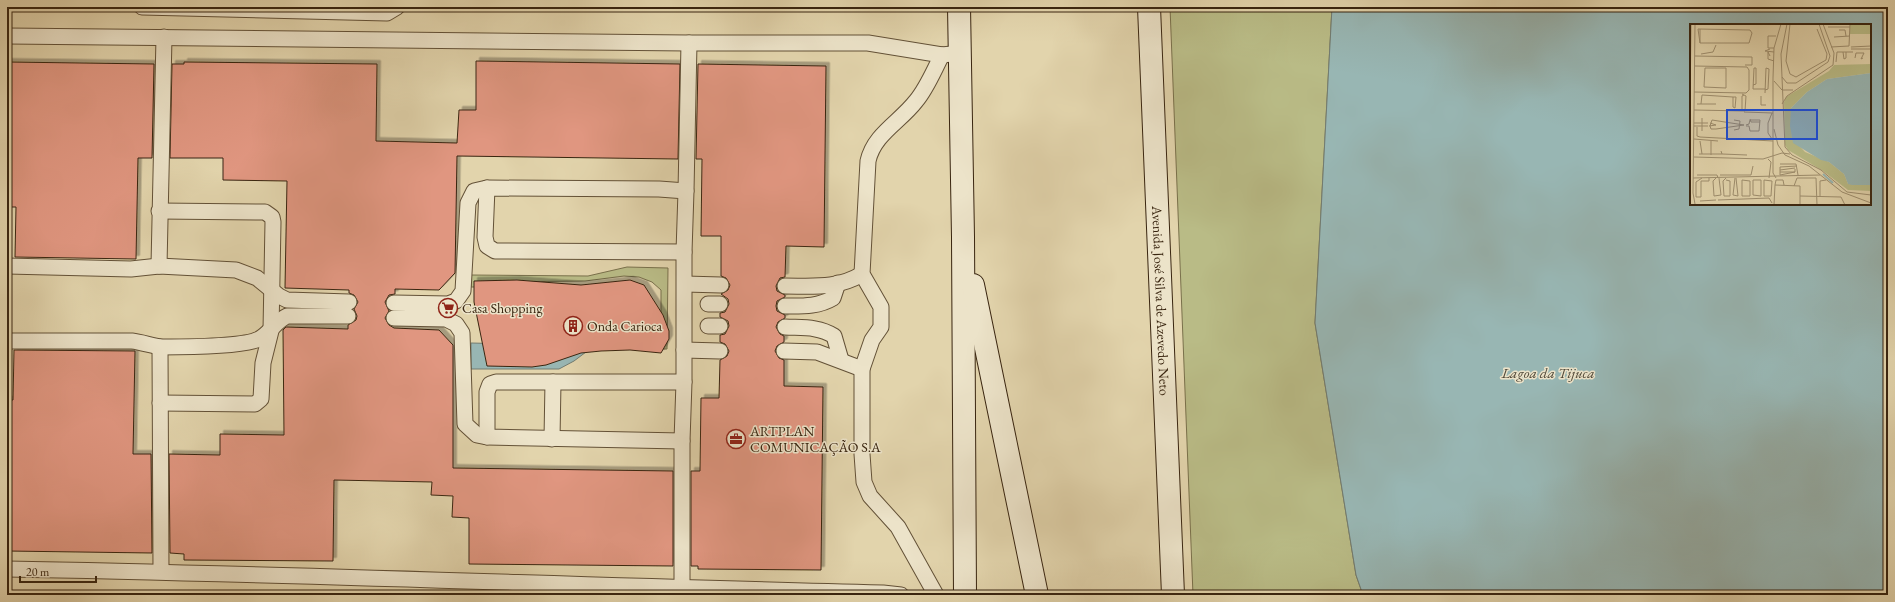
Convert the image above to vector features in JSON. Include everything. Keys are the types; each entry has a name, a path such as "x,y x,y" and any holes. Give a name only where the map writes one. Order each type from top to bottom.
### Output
{"street":[{"path":"958,7 951,54 963,237 966,595"},
{"name":"Avenida José Silva de Azevedo Neto","path":"1149,7 1173,595"},
{"path":"963,237 1037,595"}],"lane":[{"path":"142,7 387,13 397,7"},
{"path":"7,36 689,43 868,43 951,54 916,101 876,141 870,151 868,161 862,274 881,307 881,326 872,340 862,369 862,454 864,482 870,496 898,527 936,595"},
{"path":"159,266 159,211 164,37"},
{"path":"682,588 684,252 689,43"},
{"path":"682,441 552,439 487,437 477,435 466,424 462,333 456,324 446,319 394,311 448,304 456,301 463,291 468,203 474,191 487,188 659,189 686,191"},
{"path":"487,188 485,237 487,246 495,250 684,252"},
{"path":"159,211 265,212 272,217 273,222 273,290 271,331 262,363 261,399 255,404 160,403"},
{"path":"7,266 131,269 159,266 236,270 257,278 287,300 349,309 287,316 281,319 271,331 258,339 240,344 160,347 145,342 132,341 7,341"},
{"path":"785,286 826,286 849,282 862,274"},
{"path":"785,306 813,306 824,303 833,298 838,283"},
{"path":"685,284 721,285"},
{"path":"785,327 825,330 834,336 841,360"},
{"path":"160,347 161,571"},
{"path":"684,350 720,351"},
{"path":"784,351 817,352 862,369"},
{"path":"487,437 487,392 490,384 496,382 684,382"},
{"path":"552,439 553,382"},
{"path":"7,569 161,571 883,593 901,595"}],"green space":[{"path":"1170,7 1332,7 1315,323 1356,575 1363,595 1193,595"},
{"path":"627,267 668,268 667,349 661,349 661,290 652,282 639,277 624,276 585,281 485,282 485,287 471,287 471,275 588,276"}],"water":[{"name":"Lagoa da Tijuca","path":"1332,7 1888,7 1888,595 1363,595 1356,575 1315,323"},
{"path":"471,343 594,346 574,361 559,369 471,369"}],"building":[{"path":"476,61 680,64 678,159 457,156 455,273 439,290 395,289 395,294 389,295 385,302 389,311 385,318 389,325 394,328 439,330 453,345 453,468 673,471 673,566 469,564 469,518 452,517 453,496 431,495 432,482 334,480 333,561 184,560 184,554 170,553 169,454 220,455 220,434 284,435 283,330 286,327 348,329 348,325 356,320 357,316 354,309 358,302 354,295 349,293 349,290 285,288 287,181 223,180 223,158 170,158 172,64 184,64 184,62 377,64 376,141 457,143 459,110 476,110"},
{"path":"7,62 154,64 152,158 138,158 136,259 15,257 16,207 7,207"},
{"path":"698,64 826,66 824,247 786,246 785,277 780,278 776,286 777,291 785,295 785,297 777,301 776,306 777,311 785,315 785,318 778,322 776,327 780,334 784,336 784,342 777,346 775,351 779,358 784,360 784,386 823,387 821,570 698,569 698,566 691,566 691,471 700,471 701,398 719,398 720,360 727,356 729,351 725,344 720,342 720,335 725,334 729,326 728,321 720,317 720,313 725,312 729,304 728,299 721,294 728,290 730,285 726,278 721,276 721,236 701,236 702,159 696,159"},
{"name":"Onda Carioca","path":"517,280 581,285 630,280 644,285 663,315 669,331 669,339 661,353 630,350 601,351 581,353 546,365 532,367 487,366 474,302 474,281"},
{"path":"14,350 135,351 133,454 151,454 152,553 7,551 7,400 13,400"}],"place":[{"name":"Casa Shopping","path":"448,308"},
{"name":"Onda Carioca","path":"573,326"},
{"name":"ARTPLAN COMUNICAÇÃO S.A","path":"736,439"}]}
